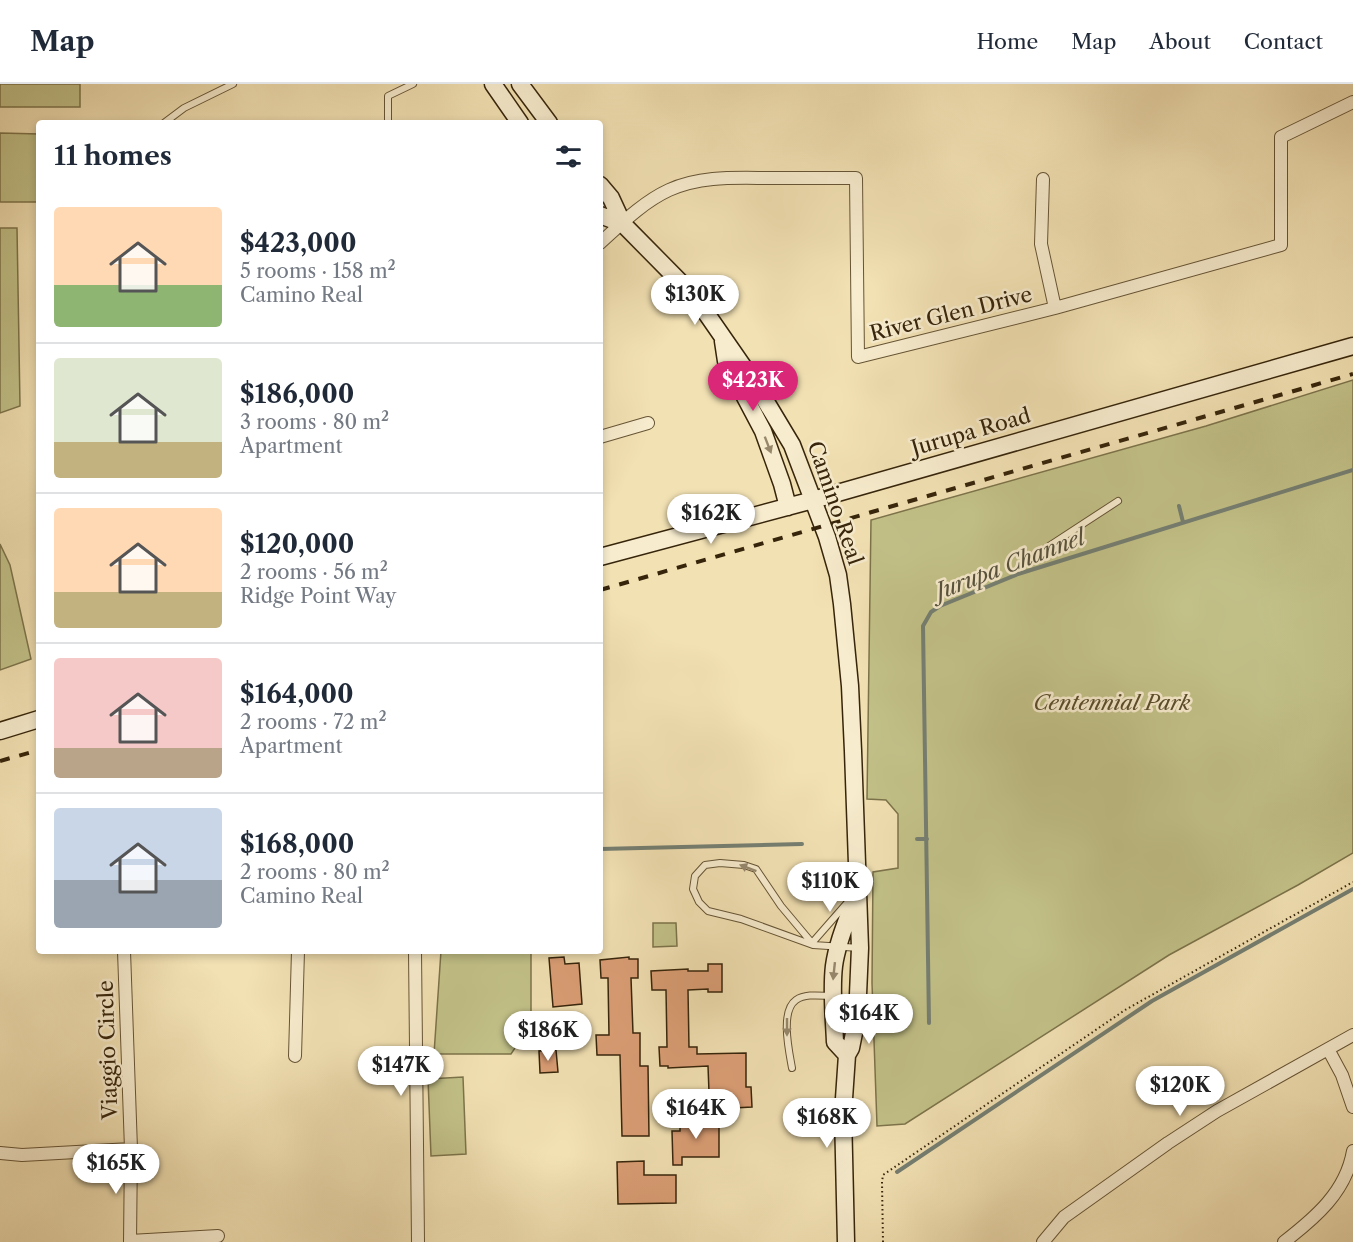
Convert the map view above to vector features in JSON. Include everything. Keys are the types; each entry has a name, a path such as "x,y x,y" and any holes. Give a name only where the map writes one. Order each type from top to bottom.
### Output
{"main road":[{"path":"494,84 518,120"},
{"path":"520,84 547,120"},
{"name":"Camino Real","path":"603,189 611,198 623,224 695,297 775,415 792,445 830,546 838,575 850,686 860,948 856,1022 851,1048 846,1055 843,1113 846,1242"},
{"name":"Camino Real","path":"603,216 623,224"},
{"path":"722,334 726,361 763,431 788,507"},
{"name":"Jurupa Road","path":"603,556 813,500 1353,346"},
{"path":"0,731 36,720"},
{"name":"Camino Real","path":"846,1055 835,1042 833,996 835,964 857,891"}],"street":[{"name":"River Glen Drive","path":"623,224 649,201 669,190 689,183 741,178 856,178 858,357 1055,308 1281,245 1281,137 1353,102"},
{"path":"1043,179 1041,244 1055,308"},
{"path":"603,241 623,224"},
{"path":"603,436 648,423"},
{"name":"Viaggio Circle","path":"124,954 131,1149 130,1241"},
{"path":"295,1056 298,954"},
{"path":"415,954 418,1242"},
{"path":"1043,1242 1064,1217 1168,1143 1217,1111 1353,1035"},
{"path":"1328,1049 1342,1075 1353,1107"},
{"path":"0,1153 22,1155 131,1149"},
{"path":"1284,1242 1307,1223 1339,1189 1353,1151"},
{"path":"130,1241 218,1236"}],"lane":[{"path":"168,120 184,108 233,84"},
{"path":"388,120 388,96 413,84"},
{"path":"1023,563 1118,501"},
{"path":"812,944 781,906 756,869 744,865 720,863 705,865 695,876 693,889 699,902 708,911 741,919 812,944 860,948"},
{"path":"812,944 857,891"},
{"path":"792,1068 787,1041 787,1013 795,1000 807,996 833,996 856,1022"}],"path":[{"path":"883,1242 883,1174 1125,1010 1353,882"}],"green space":[{"path":"0,84 80,84 80,107 0,107"},
{"path":"0,133 36,134 36,202 0,202"},
{"path":"0,228 17,228 20,406 0,413"},
{"name":"Centennial Park","path":"1353,380 1353,853 1169,955 905,1124 877,1126 872,983 873,872 898,868 898,814 886,800 867,799 871,520 1206,426"},
{"path":"0,544 10,565 31,659 0,670"},
{"path":"653,923 676,923 677,946 653,947"},
{"path":"441,954 531,954 531,1024 511,1054 434,1054"},
{"path":"463,1077 466,1154 431,1156 428,1079"}],"building":[{"path":"564,957 565,964 579,963 582,1004 553,1007 549,958"},
{"path":"629,957 629,959 638,959 638,978 631,978 633,1033 640,1033 640,1066 648,1066 649,1136 622,1136 620,1055 597,1055 596,1035 609,1035 608,978 601,978 600,960"},
{"path":"708,964 722,964 722,992 708,992 708,989 688,990 689,1047 697,1047 697,1054 746,1053 746,1087 751,1087 752,1107 715,1109 714,1092 709,1092 708,1066 668,1068 668,1066 660,1066 659,1047 667,1047 666,990 652,990 651,971 688,969 688,971 708,971"},
{"path":"556,1050 558,1072 540,1073 539,1051"},
{"path":"680,1120 719,1120 719,1157 682,1157 682,1165 673,1165 672,1131 680,1131"},
{"path":"644,1161 644,1175 676,1175 676,1203 618,1204 617,1162"}],"waterway":[{"name":"Jurupa Channel","path":"929,1023 923,626 931,612 940,606 1018,574 1353,470"},
{"name":"Jurupa Channel","path":"1179,506 1183,522"},
{"name":"Jurupa Channel","path":"917,839 927,839"},
{"name":"Jurupa Channel","path":"603,849 802,844"},
{"path":"897,1172 1152,1001 1353,889"}],"railway":[{"path":"603,589 1353,374"},
{"path":"0,761 36,751"}]}
